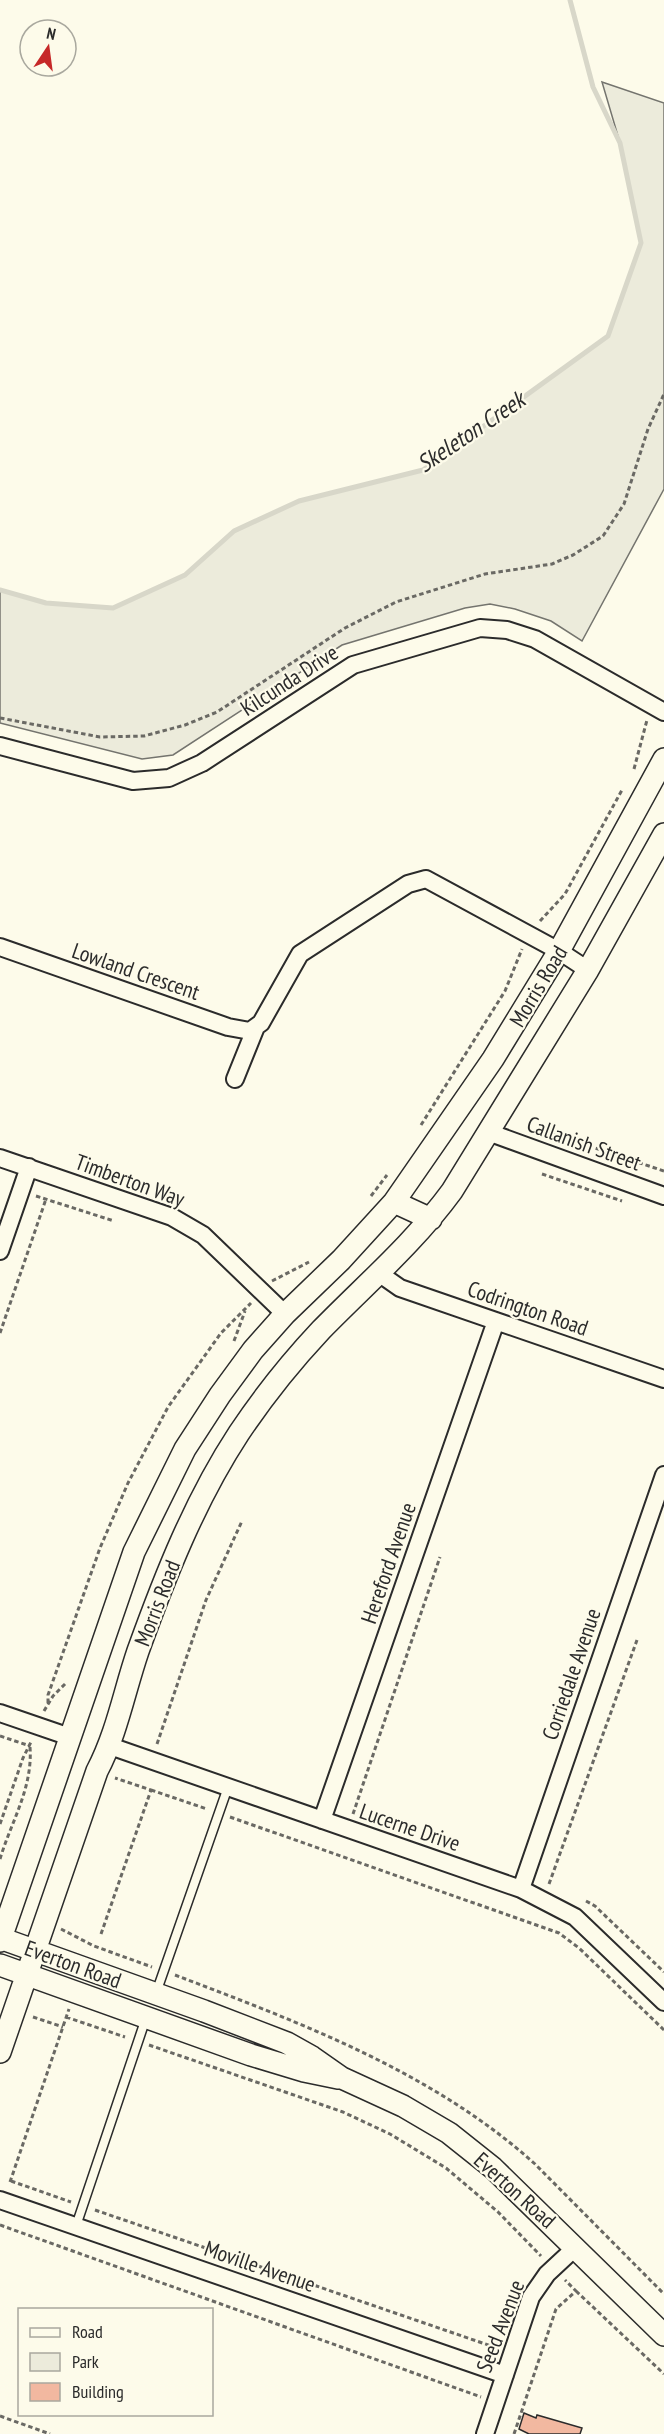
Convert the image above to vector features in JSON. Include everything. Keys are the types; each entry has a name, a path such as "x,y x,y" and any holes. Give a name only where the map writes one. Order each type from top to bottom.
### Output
{"street":[{"name":"Kilcunda Drive","path":"0,746 134,781 169,777 202,763 353,665 480,628 507,630 535,639 664,712"},
{"name":"Morris Road","path":"0,1939 134,1552 185,1449 253,1350 394,1202 493,1059 559,951 664,759"},
{"name":"Morris Road","path":"0,2052 97,1771 110,1746 137,1654 166,1576 215,1475 239,1434 274,1384 321,1330 380,1274 431,1220 452,1191 588,970 664,834"},
{"path":"235,1079 256,1027 261,1023 300,954 408,884 426,879 559,951 588,970"},
{"name":"Lowland Crescent","path":"0,947 228,1027 250,1031 256,1027"},
{"name":"Callanish Street","path":"488,1132 664,1196"},
{"name":"Timberton Way","path":"0,1158 172,1217 203,1235 285,1314"},
{"path":"0,1251 28,1167"},
{"path":"394,1202 431,1220"},
{"name":"Codrington Road","path":"380,1274 400,1288 664,1379"},
{"name":"Hereford Avenue","path":"322,1820 496,1321"},
{"name":"Corriedale Avenue","path":"521,1888 664,1475"},
{"path":"0,1713 70,1737"},
{"name":"Lucerne Drive","path":"110,1746 521,1888 575,1917 661,1982"},
{"name":"Everton Road","path":"0,1939 287,2043 312,2056 342,2078 403,2106 449,2133 493,2168 664,2335"},
{"name":"Everton Road","path":"0,1965 279,2064 342,2078"},
{"name":"Moville Avenue","path":"2,2200 505,2375"},
{"name":"Seed Avenue","path":"484,2434 531,2297 550,2265 576,2247"}],"lane":[{"path":"156,1994 228,1786"},
{"path":"76,2226 146,2017"}],"path":[{"path":"0,718 100,737 144,736 185,725 217,712 345,628 396,602 485,574 552,564 573,555 603,536 624,504 648,429 664,394"},
{"path":"630,777 636,767 646,722"},
{"path":"545,913 565,894 625,786"},
{"path":"418,1130 504,992 517,959"},
{"path":"553,1134 664,1171"},
{"path":"367,1202 393,1166"},
{"path":"542,1174 631,1204"},
{"path":"21,1190 114,1221"},
{"path":"0,1333 46,1199"},
{"path":"276,1278 310,1261"},
{"path":"48,1703 48,1695 100,1548 128,1483 168,1407 221,1333 246,1309"},
{"path":"156,1749 206,1600 242,1521"},
{"path":"353,1816 440,1557"},
{"path":"549,1884 637,1640"},
{"path":"0,1736 30,1746"},
{"path":"0,1824 22,1758 30,1746"},
{"path":"0,1859 24,1795 31,1761 30,1746"},
{"path":"97,1771 559,1933 579,1948 664,2030"},
{"path":"101,1934 152,1790"},
{"path":"79,1966 85,1941"},
{"path":"2,2200 11,2181 75,1992"},
{"path":"66,2017 343,2112 390,2134 446,2168 498,2212 576,2291 664,2374"},
{"path":"11,2181 500,2349"},
{"path":"0,2225 496,2402"},
{"path":"514,2434 556,2309 576,2291"},
{"path":"0,2416 50,2434"}],"green space":[{"path":"602,82 664,103 664,489 582,641 551,621 515,609 490,604 465,608 342,645 173,755 142,759 0,723 0,590 46,603 113,608 184,575 234,531 299,501 423,470 608,336 641,243 620,143"}],"building":[{"path":"524,2413 536,2418 537,2415 582,2428 580,2434 529,2434 519,2429"}],"waterway":[{"name":"Skeleton Creek","path":"0,590 46,603 113,608 185,575 234,531 299,501 423,470 608,336 641,243 620,143 593,87 570,0"}]}
